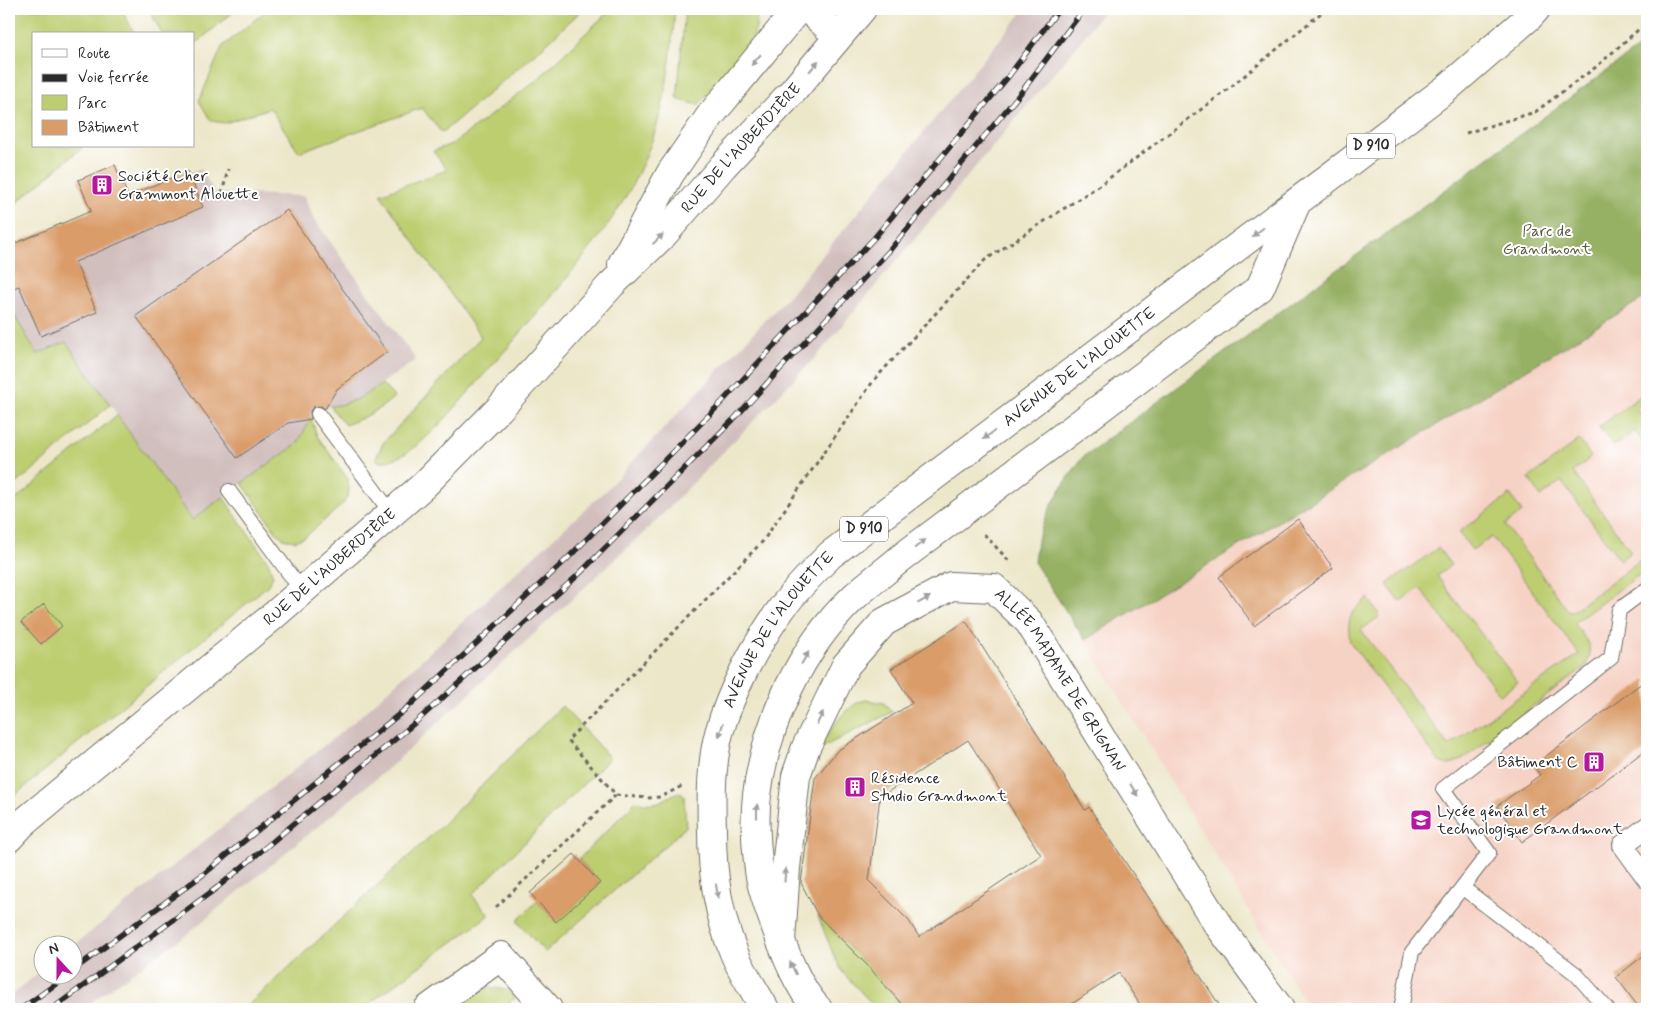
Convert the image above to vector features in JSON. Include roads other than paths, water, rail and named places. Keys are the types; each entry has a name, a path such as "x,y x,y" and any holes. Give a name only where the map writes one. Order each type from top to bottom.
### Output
{"street":[{"name":"RUE DE L'AUBERDIÈRE","path":"610,285 670,174 710,116 798,9"},
{"path":"808,9 838,36"},
{"name":"RUE DE L'AUBERDIÈRE","path":"14,831 302,591 424,485 499,409 610,285 664,234 723,166 793,91 862,9"},
{"name":"AVENUE DE L'ALOUETTE","path":"765,1009 734,954 720,914 712,862 712,789 719,733 732,696 750,659 782,608 830,554 1446,89 1536,9"},
{"name":"AVENUE DE L'ALOUETTE","path":"818,1009 807,998 781,941 770,910 759,872 757,836 757,796 764,757 775,721 806,656 854,597 901,558 1260,288 1297,202"},
{"name":"ALLÉE MADAME DE GRIGNAN","path":"781,941 786,868 796,776 806,747 846,665 884,622 951,586 994,588 1030,622 1216,922 1280,1009"},
{"path":"1647,827 1623,845 1647,878"},
{"path":"429,1009 501,956 548,1009"}],"lane":[{"path":"318,414 392,514"},
{"path":"229,491 302,591"},
{"path":"1401,1009 1412,952 1490,854 1443,789 1611,658 1619,610 1647,589"},
{"path":"1463,888 1576,974 1607,1009"}],"railway":[{"path":"82,964 205,873 408,707 566,560 720,404 875,237 1008,77 1059,9"},
{"path":"52,1009 218,887 417,721 577,576 734,419 889,251 1023,90 1084,9"},
{"path":"21,1009 53,986"}],"place":[{"name":"Société Cher Grammont Alouette","path":"102,185"},
{"name":"Bâtiment C","path":"1594,762"},
{"name":"Résidence Studio Grandmont","path":"855,787"},
{"name":"Lycée général et technologique Grandmont","path":"1421,820"}],"park label":[{"name":"Parc de Grandmont","path":"1547,240"}]}
